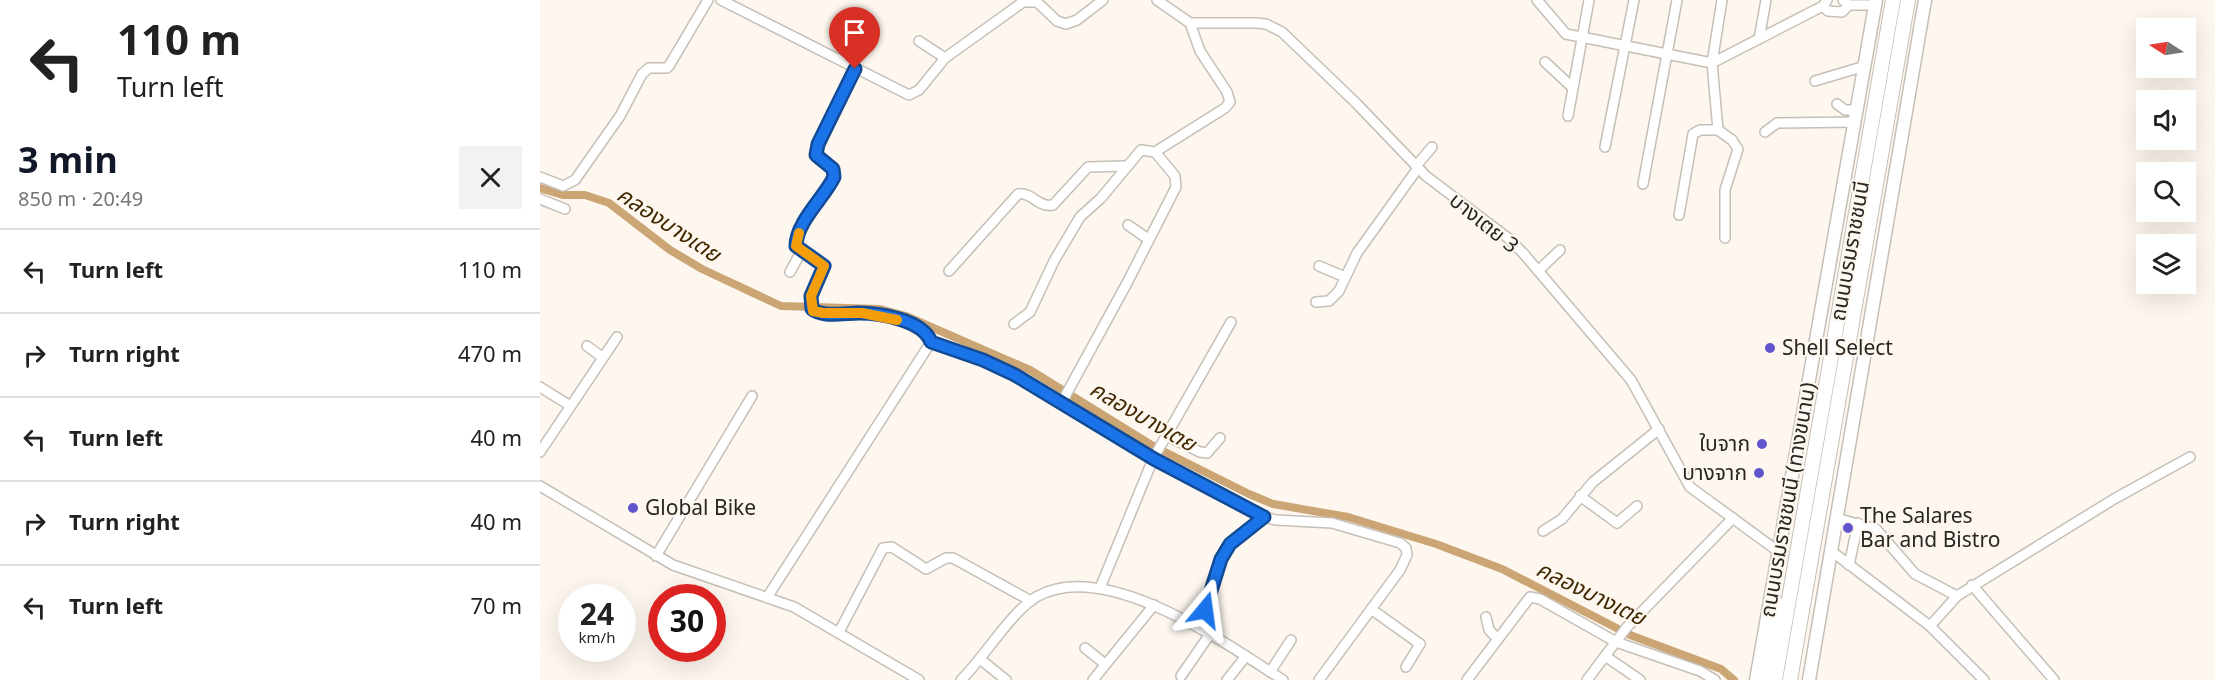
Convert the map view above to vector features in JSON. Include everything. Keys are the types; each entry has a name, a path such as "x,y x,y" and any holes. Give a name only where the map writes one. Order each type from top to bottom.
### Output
{"highway":[{"name":"ถนนบรมราชชนนี","path":"1774,680 1893,0"},
{"name":"ถนนบรมราชชนนี","path":"1790,680 1908,0"}],"main road":[{"path":"1810,680 1925,0"},
{"name":"ถนนบรมราชชนนี (ทางขนาน)","path":"1756,680 1876,3"},
{"path":"1802,680 1817,595 1831,547"},
{"path":"1766,680 1776,621 1778,555"}],"street":[{"path":"540,177 563,186 574,180 620,116 642,74 649,68 669,66 708,0"},
{"path":"721,0 909,95 918,90 945,58 1027,1 1037,2 1057,21 1066,24 1077,20 1104,0"},
{"path":"1014,324 1030,312 1054,261 1080,217 1101,198 1141,150 1155,152 1225,108 1230,102 1227,92 1200,51 1190,23 1157,0"},
{"path":"1537,0 1545,4 1561,31 1625,47 1712,63 1825,3 1828,11 1842,12 1846,2 1876,3"},
{"path":"1568,116 1589,0"},
{"path":"1605,147 1634,0"},
{"path":"1643,184 1677,0"},
{"path":"1718,130 1712,63 1722,0"},
{"path":"1759,39 1766,0"},
{"name":"บางเตย 3","path":"1190,23 1256,23 1282,32 1356,103 1417,167 1438,186 1508,238 1631,380 1684,480 1696,492 1733,518 1778,555"},
{"path":"919,41 945,58"},
{"path":"1545,62 1573,88"},
{"path":"1815,81 1865,66"},
{"path":"855,69 818,144 818,159 831,166 834,173 797,236 796,246 817,258 824,266 811,296 812,309 823,313 862,313 892,319 925,331 931,342 993,364 1063,400 1264,517 1276,520 1332,523 1404,546 1407,555 1400,570 1320,680"},
{"path":"1837,104 1856,116"},
{"path":"1765,132 1777,123 1856,116"},
{"path":"1679,215 1693,134 1700,130 1718,130 1732,140 1738,149 1727,174 1725,238"},
{"path":"1316,302 1334,298 1357,253 1432,147"},
{"path":"1063,400 1127,284 1178,182 1155,152"},
{"path":"949,271 1018,194 1027,194 1043,205 1053,205 1088,167 1127,166"},
{"path":"540,199 565,209"},
{"path":"1128,225 1148,239"},
{"path":"790,272 802,250"},
{"path":"1538,271 1560,250"},
{"path":"1319,266 1345,277"},
{"path":"1100,588 1157,453 1231,322"},
{"path":"540,452 569,405 617,337"},
{"path":"768,596 931,342"},
{"path":"587,346 602,357"},
{"path":"540,387 569,405"},
{"path":"656,556 752,396"},
{"path":"1544,531 1562,519 1580,495 1659,429"},
{"path":"1167,436 1200,452 1207,453 1220,438"},
{"path":"1930,626 1957,596 1972,585 2114,499 2190,457"},
{"path":"540,486 656,556 674,565 768,596 811,615 919,680"},
{"path":"1580,495 1617,523 1636,506"},
{"path":"1181,676 1206,632 1209,593 1221,559 1230,544 1264,517"},
{"path":"1587,680 1627,627 1733,518"},
{"path":"1836,518 1881,532 1915,574 1957,596"},
{"path":"1850,565 1858,523"},
{"path":"839,632 883,548 887,546 926,569 946,558 953,558 1031,601"},
{"path":"1831,547 1850,565 1930,626 1984,680"},
{"path":"1972,585 2054,680"},
{"path":"961,680 1031,601 1057,590 1100,588 1154,605 1206,632 1283,680"},
{"path":"1467,680 1530,597 1540,599 1618,640 1700,671 1714,680"},
{"path":"1093,680 1154,605"},
{"path":"1371,609 1420,644 1406,667"},
{"path":"1486,617 1489,630 1498,639"},
{"path":"1270,672 1291,640"},
{"path":"1085,648 1105,664"},
{"path":"1227,680 1246,656"},
{"path":"1605,656 1640,680"},
{"path":"980,659 1006,680"}],"waterway":[{"name":"คลองบางเตย","path":"540,188 563,195 585,195 609,203 670,250 702,269 781,306 880,309 906,316 1030,370 1153,446 1249,494 1273,504 1348,517 1436,544 1502,569 1630,635 1721,669 1734,680"}],"slow traffic":[{"path":"799,233 796,246 817,258 824,266 811,296 813,311 862,313 897,320"}],"place":[{"name":"Shell Select","path":"1770,348"},
{"name":"ใบจาก","path":"1762,444"},
{"name":"บางจาก","path":"1759,473"},
{"name":"Global Bike","path":"633,508"},
{"name":"The Salares Bar and Bistro","path":"1848,528"}],"route":[{"path":"855,69 818,144 816,155 818,159 831,166 834,177 797,236 796,246 817,258 824,266 811,296 813,311 878,315 917,326 925,331 931,342 983,360 1015,375 1154,459 1264,517 1230,544 1221,559 1205,610"}]}
